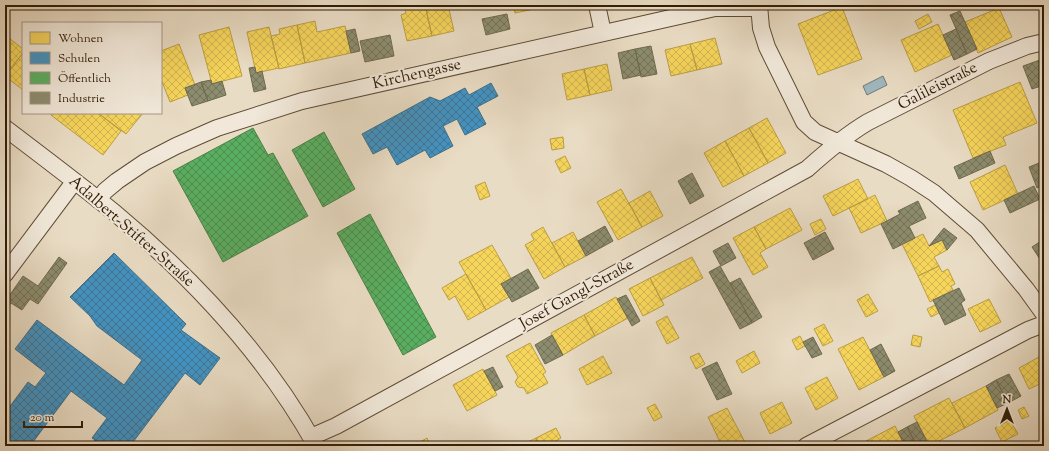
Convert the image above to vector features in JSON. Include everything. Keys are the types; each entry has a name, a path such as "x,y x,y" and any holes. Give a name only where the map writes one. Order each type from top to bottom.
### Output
{"street":[{"path":"597,5 603,33"},
{"path":"758,6 761,28 766,46 804,122 814,132 886,164 911,178 953,208 977,230 1044,314"},
{"name":"Kirchengasse","path":"98,200 105,191 145,162 176,146 221,127 302,101 715,8 758,6"},
{"name":"Galileistraße","path":"837,143 851,132 868,122 989,61 1027,46 1044,42"},
{"name":"Adalbert-Stifter-Straße","path":"5,128 115,213 194,286 246,344 298,415 313,441"},
{"name":"Josef Gangl-Straße","path":"313,441 336,426 807,169 837,143"},
{"path":"5,274 74,182"},
{"path":"806,446 1028,330 1044,324"}],"water":[{"path":"883,76 887,85 867,95 863,86"}],"building: Wohnen":[{"path":"404,5 425,5 432,36 407,41 401,15 406,13"},
{"path":"448,5 454,31 432,36 426,9"},
{"path":"513,5 539,5 539,8 515,13"},
{"path":"842,7 862,59 818,75 798,24"},
{"path":"999,8 1012,37 978,53 965,22"},
{"path":"928,14 932,22 919,29 915,21"},
{"path":"315,21 317,32 345,26 351,53 305,63 297,25"},
{"path":"938,24 952,55 915,72 901,40"},
{"path":"297,25 305,63 279,69 271,36 280,34 279,29"},
{"path":"229,27 242,76 212,84 199,35"},
{"path":"269,27 279,68 256,73 247,32"},
{"path":"5,35 22,48 22,54 5,76"},
{"path":"715,38 722,64 697,70 690,44"},
{"path":"179,44 195,85 185,88 188,95 170,102 162,82 162,51"},
{"path":"690,44 697,70 671,76 665,50"},
{"path":"22,54 22,89 5,76"},
{"path":"607,64 612,90 590,95 584,69"},
{"path":"584,69 590,95 567,100 562,74"},
{"path":"1020,82 1037,123 1003,137 1006,145 973,158 953,110"},
{"path":"99,114 121,131 103,155 51,115"},
{"path":"99,114 142,114 126,134"},
{"path":"767,118 786,153 768,163 749,128"},
{"path":"749,128 768,163 744,176 725,141"},
{"path":"563,137 564,148 552,150 550,139"},
{"path":"725,141 744,176 723,187 704,153"},
{"path":"565,156 571,168 561,173 555,161"},
{"path":"1005,165 1018,194 983,210 970,182"},
{"path":"858,179 868,199 833,216 823,196"},
{"path":"485,182 490,196 480,200 475,186"},
{"path":"621,189 642,227 618,240 597,202"},
{"path":"650,191 663,216 642,227 629,203"},
{"path":"875,195 887,221 861,233 849,208"},
{"path":"790,208 802,230 766,249 754,227"},
{"path":"821,219 826,229 815,235 810,224"},
{"path":"543,227 565,267 544,279 525,245 534,240 531,234"},
{"path":"754,227 766,249 760,253 768,267 753,275 733,238"},
{"path":"573,232 586,256 565,267 552,243"},
{"path":"923,234 929,246 942,240 947,250 934,257 939,266 918,276 902,244"},
{"path":"492,245 511,278 501,284 509,297 486,310 459,262"},
{"path":"692,257 703,278 661,300 650,278"},
{"path":"939,266 942,272 948,269 955,284 951,286 953,290 930,302 918,276"},
{"path":"466,274 486,310 468,320 455,296 449,300 442,288"},
{"path":"650,278 664,305 643,316 629,289"},
{"path":"868,294 878,311 866,317 857,300"},
{"path":"616,297 628,318 595,336 584,315"},
{"path":"989,299 1001,322 980,332 968,309"},
{"path":"935,305 939,313 931,317 927,309"},
{"path":"584,315 595,336 563,355 551,333"},
{"path":"667,316 679,338 667,344 656,322"},
{"path":"824,324 833,341 823,346 814,329"},
{"path":"913,335 922,337 920,347 911,345"},
{"path":"800,336 805,346 797,350 792,340"},
{"path":"863,337 884,377 859,390 838,349"},
{"path":"530,343 546,372 543,374 548,383 527,394 524,388 518,387 515,382 518,377 506,356"},
{"path":"754,351 760,363 742,373 736,361"},
{"path":"699,353 705,364 696,369 690,357"},
{"path":"603,356 612,373 587,385 579,369"},
{"path":"1039,357 1044,367 1044,382 1029,389 1019,368"},
{"path":"483,369 497,395 467,411 453,385"},
{"path":"827,377 838,398 816,410 805,388"},
{"path":"986,386 998,410 965,428 952,403"},
{"path":"949,398 965,428 929,446 914,416"},
{"path":"782,402 792,423 770,434 760,413"},
{"path":"655,404 662,417 654,421 647,408"},
{"path":"1024,407 1029,416 1022,419 1018,410"},
{"path":"727,408 747,446 722,446 708,417"},
{"path":"1010,420 1018,434 1002,442 995,428"},
{"path":"895,426 905,446 871,446 868,440"},
{"path":"556,428 561,438 547,446 540,446 536,438"},
{"path":"427,438 430,445 422,446 420,442"},
{"path":"536,438 540,446 522,446 522,445"},
{"path":"868,440 871,446 857,446"},
{"path":"394,441 397,446 385,446"}],"building: Schulen":[{"path":"491,83 498,96 477,107 486,124 465,135 457,119 443,126 453,146 430,158 425,150 397,165 387,147 373,154 362,134 430,97 440,101 465,88 469,95"},
{"path":"114,253 186,324 181,330 220,358 200,385 185,373 130,446 91,446 95,440 92,438 107,418 71,391 30,446 5,446 5,413 28,382 35,387 46,373 15,349 37,320 124,385 142,360 97,326 90,316 70,297"}],"building: Öffentlich":[{"path":"253,128 268,155 273,153 308,216 223,262 173,171"},
{"path":"324,132 355,189 323,207 292,150"},
{"path":"370,214 436,337 403,355 337,233"}],"building: Industrie":[{"path":"960,11 977,49 967,54 950,15"},
{"path":"507,14 510,29 486,35 482,19"},
{"path":"355,29 360,51 351,53 346,31"},
{"path":"956,29 967,54 954,60 943,35"},
{"path":"390,35 394,56 365,62 360,41"},
{"path":"651,46 657,74 641,77 635,49"},
{"path":"635,49 641,75 623,79 618,53"},
{"path":"1040,60 1044,68 1044,85 1032,89 1023,66"},
{"path":"255,67 256,73 262,71 266,89 254,92 249,68"},
{"path":"211,80 212,84 222,81 226,95 208,101 201,82"},
{"path":"201,82 208,101 192,106 185,88"},
{"path":"990,151 995,163 959,179 954,167"},
{"path":"1044,161 1044,185 1037,188 1029,167"},
{"path":"692,173 704,196 690,204 678,181"},
{"path":"1034,186 1040,199 1010,213 1004,200"},
{"path":"918,201 926,218 909,226 915,238 893,249 881,224 900,214 898,211"},
{"path":"605,226 613,241 586,256 578,241"},
{"path":"944,228 957,238 947,250 942,240 929,246"},
{"path":"825,232 834,249 813,260 804,243"},
{"path":"1044,239 1044,264 1043,264 1032,247"},
{"path":"728,243 736,258 721,266 713,251"},
{"path":"59,257 67,263 38,304 30,299 22,310 11,303 5,312 5,297 7,299 23,276 38,286"},
{"path":"720,266 752,323 740,329 709,272"},
{"path":"528,269 539,288 512,302 501,284"},
{"path":"740,278 762,317 752,323 730,283"},
{"path":"959,288 965,300 961,303 966,315 945,325 933,300"},
{"path":"626,295 640,321 632,326 617,299"},
{"path":"552,335 563,355 545,364 535,345"},
{"path":"813,337 822,354 812,358 803,342"},
{"path":"881,344 895,371 884,377 870,350"},
{"path":"717,362 732,394 717,400 702,369"},
{"path":"493,367 503,387 495,391 484,371"},
{"path":"1009,374 1021,396 1008,403 996,380"},
{"path":"996,380 1008,403 997,408 986,386"},
{"path":"917,422 928,443 922,446 917,446 907,427"},
{"path":"907,427 917,446 905,446 898,432"}]}
